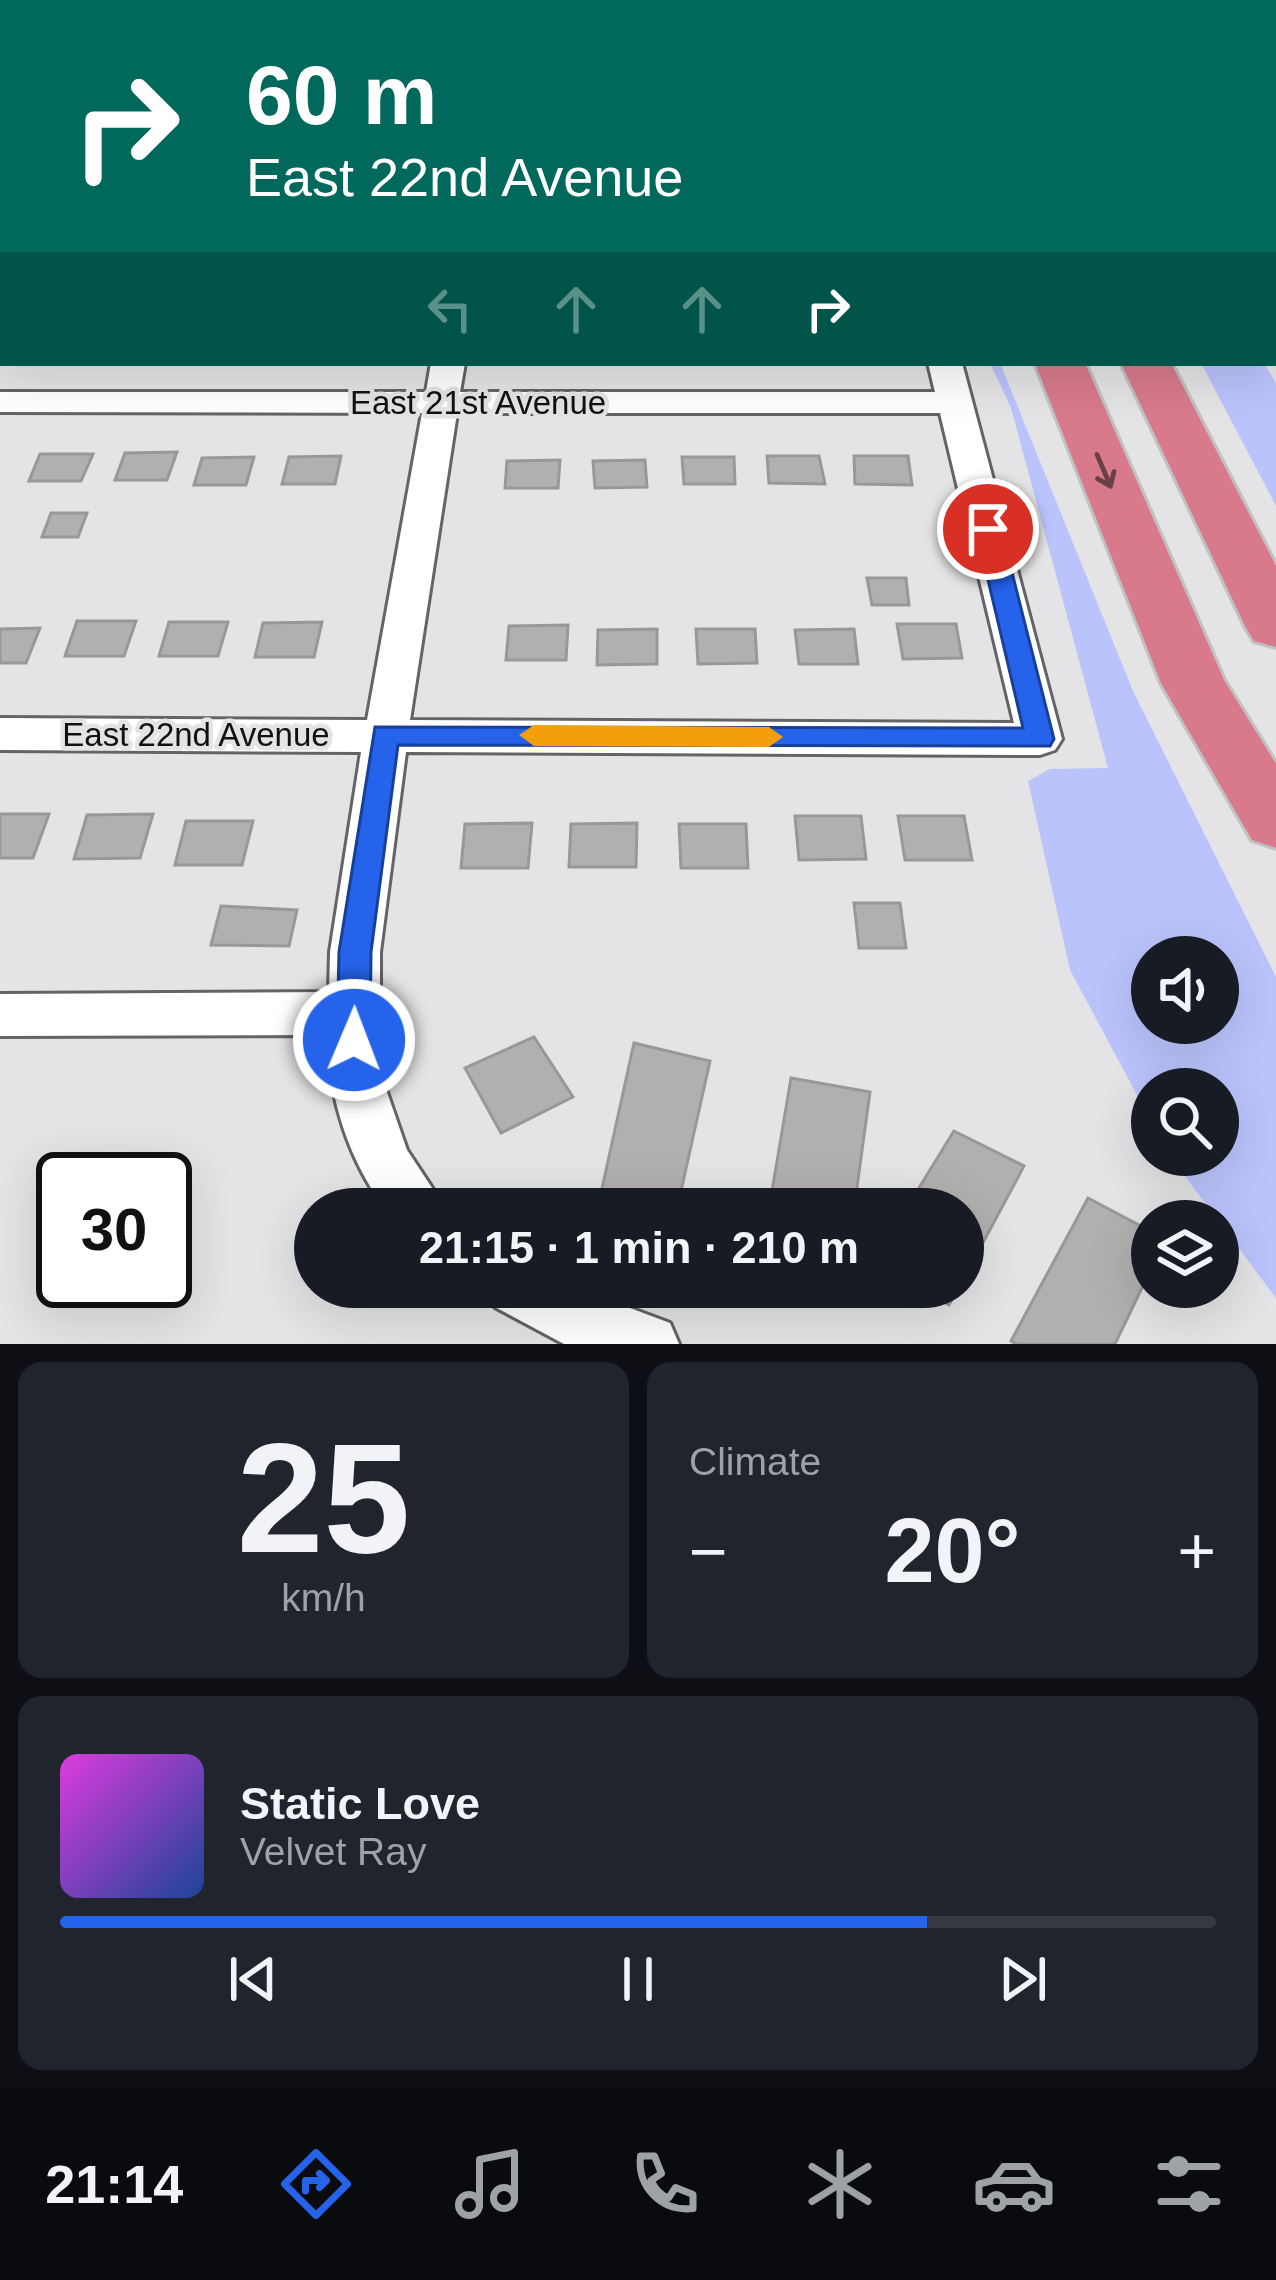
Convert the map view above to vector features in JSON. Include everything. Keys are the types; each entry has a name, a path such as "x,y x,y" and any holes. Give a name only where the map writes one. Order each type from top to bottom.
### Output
{"highway":[{"path":"1061,366 1192,683 1276,822"},
{"path":"1147,366 1276,626"}],"street":[{"path":"402,1188 384,1163 354,1072 355,952 448,366"},
{"path":"946,366 957,403"},
{"name":"East 21st Avenue","path":"0,402 957,403"},
{"name":"East 22nd Avenue","path":"0,734 1040,739 957,403"},
{"path":"0,1015 354,1013"},
{"path":"555,1308 583,1323 649,1344"}],"shaded area":[{"path":"991,366 1001,366 1133,691 1276,977 1276,1298 1239,1249 1239,1200 1203,1200 1185,1176 1239,1176 1239,1068 1131,1068 1131,1084 1070,970 1028,781 1050,769 1108,768 1011,408"},
{"path":"1203,366 1266,366 1276,383 1276,506"}],"building":[{"path":"177,452 167,480 115,480 125,453"},
{"path":"40,454 93,454 81,481 29,481"},
{"path":"341,456 335,484 282,484 289,457"},
{"path":"767,456 819,456 825,484 769,483"},
{"path":"854,456 908,456 912,485 855,484"},
{"path":"254,457 246,485 194,485 202,458"},
{"path":"682,457 734,457 735,484 684,484"},
{"path":"560,460 558,488 505,488 507,461"},
{"path":"645,460 647,487 595,488 593,461"},
{"path":"51,513 87,513 78,537 42,537"},
{"path":"867,578 906,578 909,605 872,605"},
{"path":"77,621 136,621 124,656 65,656"},
{"path":"169,622 228,622 218,656 159,656"},
{"path":"322,622 314,657 255,657 263,623"},
{"path":"897,624 956,624 962,658 903,659"},
{"path":"568,625 566,660 506,660 509,626"},
{"path":"40,628 26,663 0,663 0,629"},
{"path":"657,629 657,664 597,665 598,630"},
{"path":"696,629 755,629 757,663 698,664"},
{"path":"854,629 858,664 799,664 795,630"},
{"path":"0,814 49,814 33,858 0,858"},
{"path":"153,814 140,858 74,859 87,815"},
{"path":"795,816 861,816 866,859 799,860"},
{"path":"898,816 964,816 972,860 905,860"},
{"path":"186,821 253,821 242,865 175,865"},
{"path":"532,823 528,868 461,868 465,824"},
{"path":"637,823 636,867 569,867 571,824"},
{"path":"679,824 746,824 748,868 681,868"},
{"path":"854,903 900,903 906,948 859,948"},
{"path":"221,906 297,910 289,946 211,945"},
{"path":"534,1037 573,1097 501,1133 465,1068"},
{"path":"634,1043 710,1061 682,1188 602,1188"},
{"path":"791,1078 870,1092 857,1188 773,1188"},
{"path":"954,1131 1024,1166 984,1241 984,1188 919,1188"},
{"path":"1088,1198 1131,1221 1132,1308 1115,1344 1011,1341"}],"slow traffic":[{"path":"534,735 769,737"}],"route":[{"path":"354,1040 355,952 386,734 1040,739 988,529"}]}
